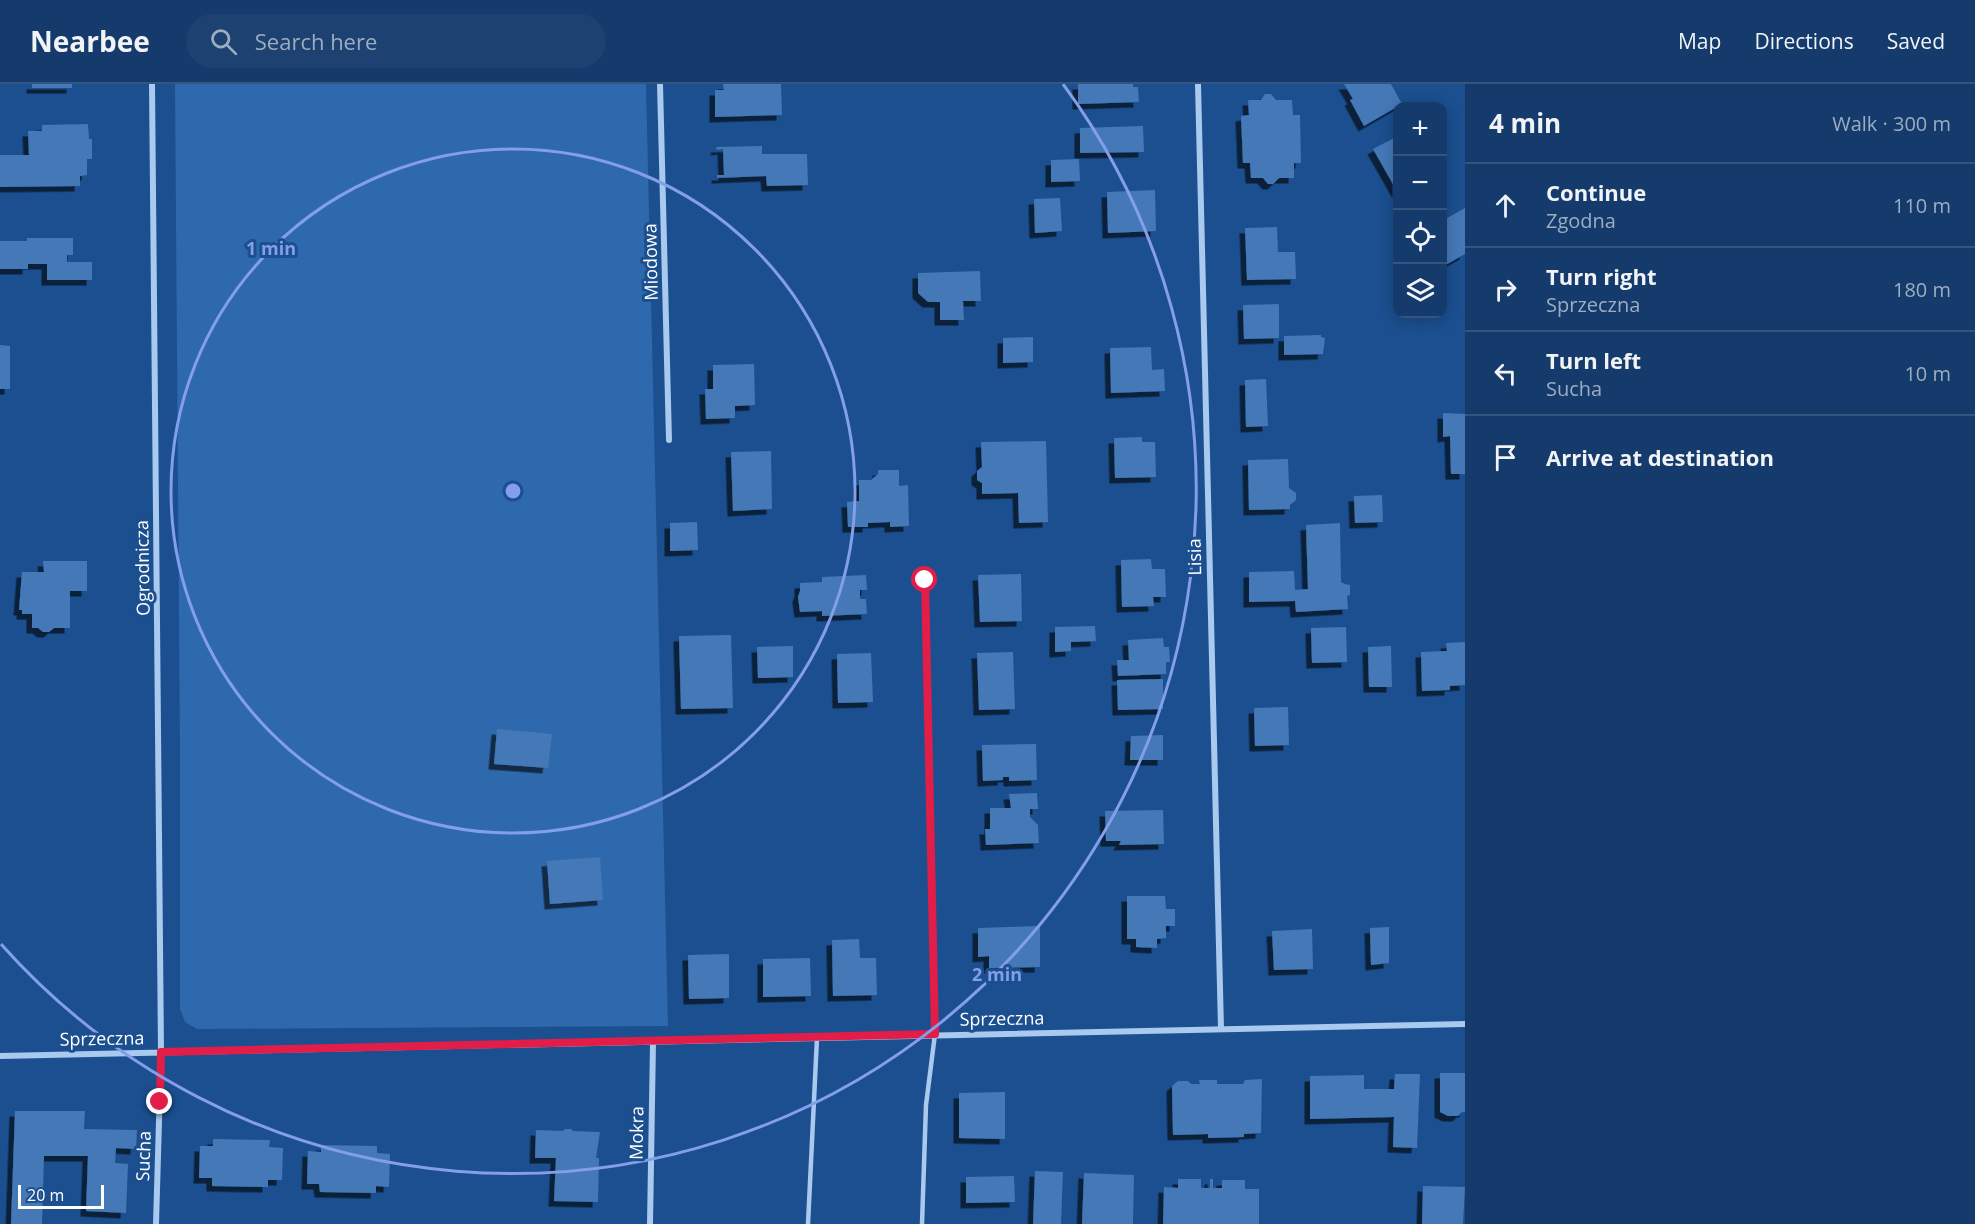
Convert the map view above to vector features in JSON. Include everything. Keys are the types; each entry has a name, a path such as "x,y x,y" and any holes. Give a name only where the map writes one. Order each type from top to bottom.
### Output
{"street":[{"name":"Ogrodnicza","path":"152,84 161,1052"},
{"name":"Miodowa","path":"660,84 669,440"},
{"name":"Lisia","path":"1198,84 1221,1029"},
{"path":"925,580 935,1034"},
{"name":"Sprzeczna","path":"0,1056 1465,1024"},
{"name":"Mokra","path":"650,1224 653,1041"},
{"name":"Sucha","path":"156,1224 161,1052"}],"lane":[{"path":"922,1224 926,1105 935,1034"},
{"path":"808,1224 816,1038"}],"shaded area":[{"path":"175,84 646,84 668,1026 197,1029 185,1022 180,1009"}],"building":[{"path":"32,84 72,84 72,88 32,88"},
{"path":"723,84 781,84 782,115 715,117 715,90 724,90"},
{"path":"1078,84 1133,84 1133,87 1138,87 1139,102 1078,104"},
{"path":"1344,84 1391,84 1401,102 1393,102 1393,109 1364,126 1350,100 1353,99"},
{"path":"1265,94 1271,94 1276,100 1292,100 1293,115 1300,115 1301,163 1294,163 1294,178 1279,178 1273,184 1268,184 1263,178 1251,178 1250,163 1243,163 1241,116 1249,115 1248,100 1261,100"},
{"path":"88,124 89,139 92,139 92,159 87,159 87,175 80,176 80,186 0,187 0,155 29,155 28,131 42,131 42,125"},
{"path":"1143,126 1144,152 1080,153 1080,128"},
{"path":"1393,139 1393,184 1373,149"},
{"path":"762,146 762,154 807,154 808,185 767,186 766,176 717,178 717,175 724,175 723,149 717,150 716,147"},
{"path":"1079,159 1080,181 1051,182 1051,160"},
{"path":"1155,190 1156,231 1108,233 1107,192"},
{"path":"1060,198 1062,231 1035,233 1034,199"},
{"path":"1465,208 1465,254 1447,264 1447,264 1447,218"},
{"path":"1277,227 1278,252 1295,252 1296,279 1247,280 1245,228"},
{"path":"27,238 73,238 73,255 67,255 67,262 92,262 92,280 47,280 47,264 28,264 28,269 0,269 0,241 27,241"},
{"path":"980,271 981,301 963,301 964,320 940,320 940,302 928,302 918,293 918,273"},
{"path":"1279,304 1279,338 1244,339 1243,305"},
{"path":"1321,335 1325,338 1323,354 1284,355 1284,336"},
{"path":"1033,337 1033,362 1003,363 1003,338"},
{"path":"0,345 10,346 10,389 0,389"},
{"path":"1151,347 1152,370 1164,369 1165,391 1111,393 1110,348"},
{"path":"754,364 755,405 735,406 735,418 706,419 705,389 713,389 713,365"},
{"path":"1266,379 1268,426 1246,427 1245,380"},
{"path":"1443,413 1465,414 1465,474 1451,474 1450,436 1443,437"},
{"path":"1142,437 1142,442 1155,442 1156,477 1115,478 1114,438"},
{"path":"1046,441 1048,522 1019,523 1018,493 982,494 982,483 977,480 977,471 982,467 981,442"},
{"path":"771,451 772,509 733,511 731,452"},
{"path":"1288,459 1289,488 1296,493 1296,500 1290,505 1290,509 1249,510 1248,460"},
{"path":"878,470 899,470 899,486 908,485 909,526 890,527 890,522 868,523 868,527 848,527 847,502 859,501 859,480 871,480 878,474"},
{"path":"1382,495 1383,522 1355,523 1354,496"},
{"path":"697,522 698,550 670,551 670,523"},
{"path":"1340,523 1341,582 1350,585 1350,595 1347,596 1348,609 1296,612 1295,601 1249,602 1249,572 1294,571 1295,590 1308,589 1306,525"},
{"path":"1151,559 1152,569 1165,569 1166,597 1153,597 1154,606 1122,607 1121,560"},
{"path":"43,561 87,561 87,591 70,591 70,628 54,628 49,632 43,632 38,628 32,628 32,614 22,614 22,610 19,610 22,572 44,572"},
{"path":"1021,574 1022,621 980,622 978,575"},
{"path":"866,575 867,590 860,590 860,599 866,599 867,614 822,616 822,611 800,612 798,597 800,583 822,582 822,577"},
{"path":"1095,626 1096,641 1071,642 1071,651 1055,652 1055,627"},
{"path":"1346,627 1347,662 1312,663 1311,628"},
{"path":"731,635 733,708 681,709 679,636"},
{"path":"1163,638 1164,647 1169,647 1170,662 1166,662 1166,674 1118,676 1117,660 1129,660 1128,640"},
{"path":"1465,642 1465,685 1450,686 1450,690 1422,691 1421,652 1447,651 1446,643"},
{"path":"793,646 793,677 758,678 757,647"},
{"path":"1391,646 1392,687 1369,687 1368,647"},
{"path":"1013,652 1015,709 979,710 977,653"},
{"path":"871,653 873,702 838,703 837,654"},
{"path":"1163,679 1163,709 1118,710 1117,680"},
{"path":"1288,707 1289,745 1255,746 1254,708"},
{"path":"497,729 552,734 548,768 494,764"},
{"path":"1163,735 1163,760 1130,760 1131,736"},
{"path":"1036,744 1037,780 1009,781 1009,777 1003,777 1003,780 983,781 982,745"},
{"path":"1037,793 1038,809 1030,809 1030,817 1038,825 1039,843 986,845 985,829 990,829 990,808 1011,808 1009,794"},
{"path":"1163,810 1164,844 1119,845 1121,841 1106,841 1105,811"},
{"path":"600,857 603,900 550,904 547,861"},
{"path":"1127,896 1165,896 1166,909 1175,909 1175,926 1166,926 1166,938 1157,939 1157,948 1136,947 1136,939 1127,939"},
{"path":"1040,926 1040,967 989,968 989,956 978,957 978,928"},
{"path":"1389,927 1389,963 1371,965 1370,928"},
{"path":"1312,929 1313,969 1274,970 1272,931"},
{"path":"859,939 860,958 876,958 877,995 833,996 832,940"},
{"path":"729,954 729,998 689,999 688,955"},
{"path":"810,958 811,996 763,997 763,959"},
{"path":"1440,1073 1465,1073 1465,1112 1458,1116 1448,1116 1440,1112"},
{"path":"1395,1074 1420,1074 1417,1148 1393,1147 1394,1117 1310,1119 1310,1076 1364,1075 1364,1089 1394,1089"},
{"path":"1262,1079 1261,1133 1244,1134 1244,1137 1208,1138 1208,1134 1173,1135 1172,1086 1178,1081 1200,1084 1199,1080 1217,1080 1217,1084 1243,1084 1245,1080"},
{"path":"1005,1092 1005,1139 959,1138 959,1093"},
{"path":"15,1111 85,1111 84,1129 137,1130 136,1149 116,1148 115,1163 128,1164 126,1213 86,1211 88,1156 44,1156 42,1224 11,1224"},
{"path":"565,1129 600,1132 596,1158 599,1158 598,1202 554,1201 556,1158 535,1158 536,1130 563,1131"},
{"path":"213,1139 270,1140 269,1147 283,1148 282,1180 268,1180 268,1187 212,1186 212,1178 199,1178 200,1146 213,1146"},
{"path":"321,1145 377,1146 377,1153 390,1154 389,1187 376,1186 376,1193 320,1192 319,1184 307,1184 308,1151 321,1152"},
{"path":"1035,1171 1063,1172 1061,1224 1033,1224"},
{"path":"1084,1173 1134,1175 1133,1224 1082,1224"},
{"path":"1014,1176 1015,1202 966,1203 966,1177"},
{"path":"1178,1179 1201,1179 1201,1188 1210,1188 1210,1179 1213,1179 1213,1188 1222,1188 1222,1180 1245,1180 1245,1189 1259,1189 1259,1224 1163,1224 1164,1187 1178,1188"},
{"path":"1423,1186 1465,1187 1463,1224 1422,1224"}],"route":[{"path":"160,1102 161,1052 935,1034 925,580"}]}
